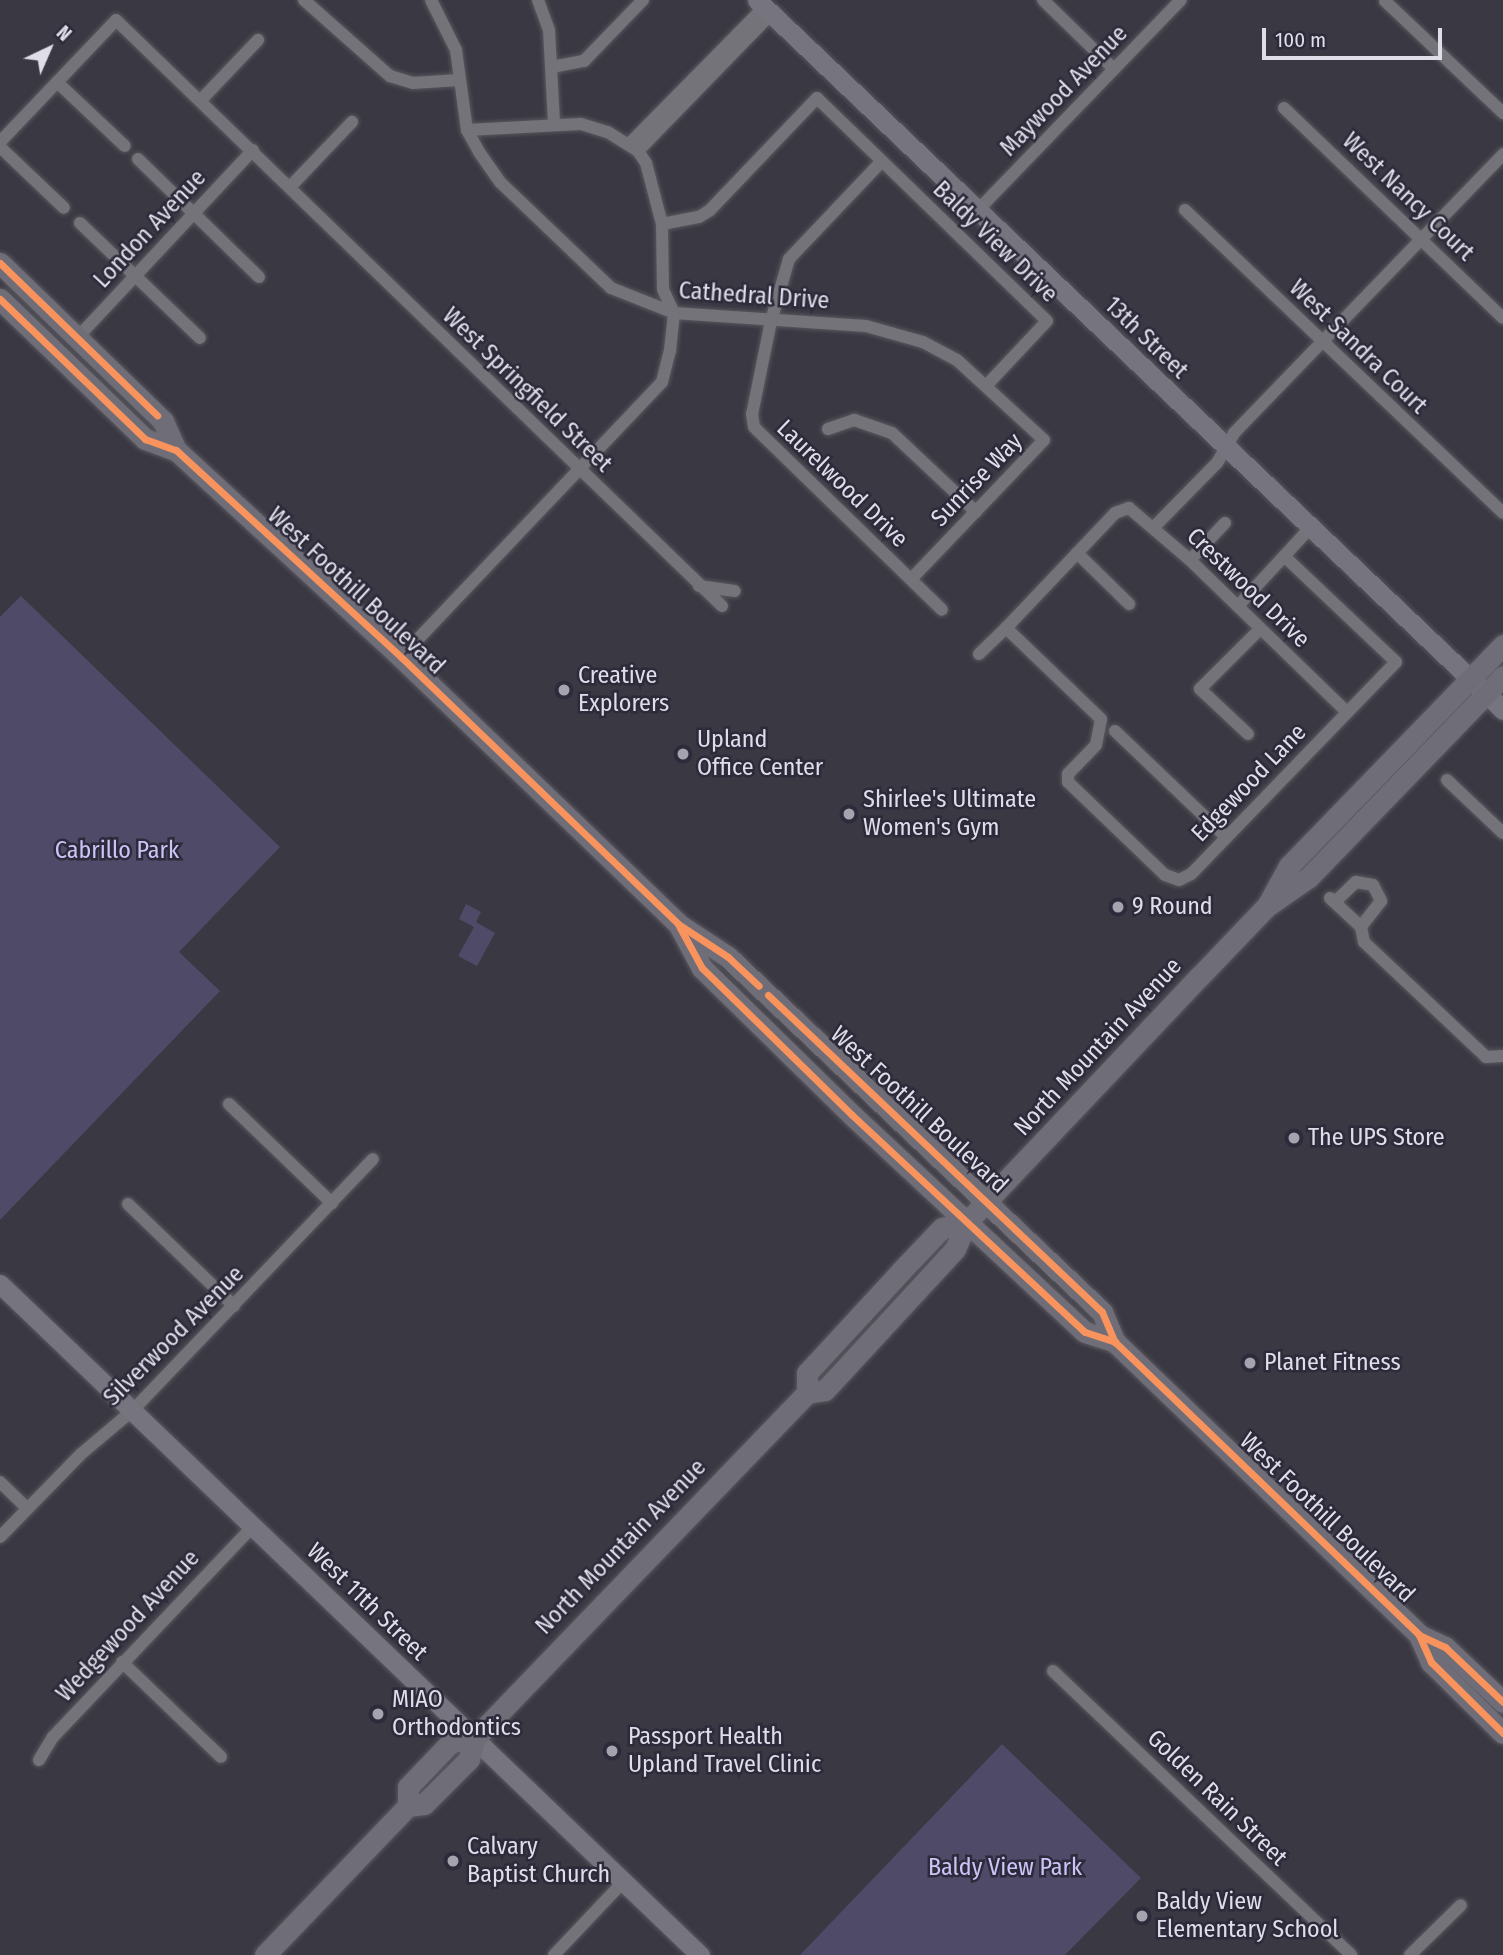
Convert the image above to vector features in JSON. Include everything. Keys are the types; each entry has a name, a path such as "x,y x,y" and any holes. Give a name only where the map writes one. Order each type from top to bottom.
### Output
{"main road":[{"name":"West Foothill Boulevard","path":"2,265 157,415 176,450 401,657 678,924 728,957 988,1201 1102,1312 1115,1342 1419,1635 1445,1647 1503,1702"},
{"name":"West Foothill Boulevard","path":"0,299 145,439 176,450"},
{"path":"84,379 95,374 105,379 139,409 157,415"},
{"name":"North Mountain Avenue","path":"1266,907 1289,866 1503,645"},
{"name":"North Mountain Avenue","path":"265,1955 408,1806 424,1804 469,1759 474,1739 807,1393 825,1390 955,1249 967,1222 1266,907 1309,877 1503,676"},
{"name":"West Foothill Boulevard","path":"678,924 702,968 967,1222 1085,1332 1115,1342"},
{"name":"West Foothill Boulevard","path":"1419,1635 1431,1662 1503,1732"}],"street":[{"path":"304,0 390,76 413,83 459,80"},
{"name":"Cathedral Drive","path":"431,0 456,50 467,130 500,182 611,288 674,313 892,331 957,360 988,385 1044,440"},
{"path":"538,0 549,30 554,123"},
{"path":"552,67 584,61 643,0"},
{"path":"1043,0 1114,69"},
{"name":"Maywood Avenue","path":"977,211 1181,0"},
{"path":"1385,1 1503,113"},
{"path":"634,147 734,44 764,7"},
{"name":"13th Street","path":"764,7 1309,529 1503,710"},
{"name":"West Springfield Street","path":"57,82 116,20 722,606"},
{"path":"201,100 258,40"},
{"path":"64,208 0,144 57,82 125,146"},
{"path":"662,224 699,217 709,210 817,98 882,161"},
{"name":"West Nancy Court","path":"1284,108 1503,318"},
{"path":"290,187 352,122"},
{"path":"401,657 662,382 674,313 663,289 662,224 646,163 634,147 580,124 554,123 467,130"},
{"name":"London Avenue","path":"78,337 253,150"},
{"path":"1154,527 1226,448 1234,433 1503,154"},
{"path":"138,159 259,277"},
{"name":"Laurelwood Drive","path":"882,161 789,259 771,321 752,414 754,427 942,610"},
{"name":"Baldy View Drive","path":"882,161 1048,321 988,385"},
{"name":"West Sandra Court","path":"1185,210 1503,513"},
{"path":"80,223 200,338"},
{"path":"828,429 854,420 892,433 976,512"},
{"name":"Sunrise Way","path":"911,579 1044,440"},
{"name":"Crestwood Drive","path":"1077,553 1115,513 1129,508 1190,560 1346,711"},
{"path":"1190,560 1225,523"},
{"path":"1238,606 1309,529"},
{"path":"979,654 1077,553 1129,604"},
{"name":"Edgewood Lane","path":"1006,628 1101,719 1096,745 1068,774 1068,782 1165,875 1179,880 1191,874 1396,662 1284,556"},
{"path":"699,586 735,591"},
{"path":"1248,734 1200,689 1260,629"},
{"path":"1115,731 1226,837"},
{"path":"1447,780 1503,833"},
{"path":"1361,927 1381,901 1373,885 1356,882 1333,900 1361,927 1364,942 1486,1057 1503,1056"},
{"path":"229,1104 332,1203"},
{"name":"Silverwood Avenue","path":"0,1537 27,1508 133,1410 373,1160"},
{"path":"128,1204 234,1306"},
{"name":"West 11th Street","path":"0,1284 700,1955"},
{"path":"0,1482 27,1508"},
{"name":"Wedgewood Avenue","path":"39,1760 53,1737 253,1525"},
{"path":"122,1662 221,1757"},
{"name":"Golden Rain Street","path":"1053,1671 1351,1955"},
{"path":"554,1955 623,1882"},
{"path":"1410,1955 1461,1905"}],"green space":[{"name":"Cabrillo Park","path":"21,596 280,847 179,952 220,991 0,1220 0,617"},
{"path":"466,904 481,912 476,922 495,933 477,966 458,956 474,927 459,919"},
{"name":"Baldy View Park","path":"1002,1744 1141,1878 1065,1955 800,1955"}],"cycle path":[{"path":"0,263 157,415"},
{"path":"0,299 145,439 176,450 401,657 678,924 728,957 759,986"},
{"path":"679,926 702,968 852,1115 1085,1332 1115,1342"},
{"path":"768,995 1102,1312 1115,1342 1419,1635 1431,1662 1503,1733"},
{"path":"1419,1635 1445,1647 1503,1702"}],"place":[{"name":"Creative Explorers","path":"564,690"},
{"name":"Upland Office Center","path":"683,754"},
{"name":"Shirlee's Ultimate Women's Gym","path":"849,814"},
{"name":"9 Round","path":"1118,907"},
{"name":"The UPS Store","path":"1294,1138"},
{"name":"Planet Fitness","path":"1250,1363"},
{"name":"MIAO Orthodontics","path":"378,1714"},
{"name":"Passport Health Upland Travel Clinic","path":"612,1751"},
{"name":"Calvary Baptist Church","path":"453,1861"},
{"name":"Baldy View Elementary School","path":"1142,1916"}]}
